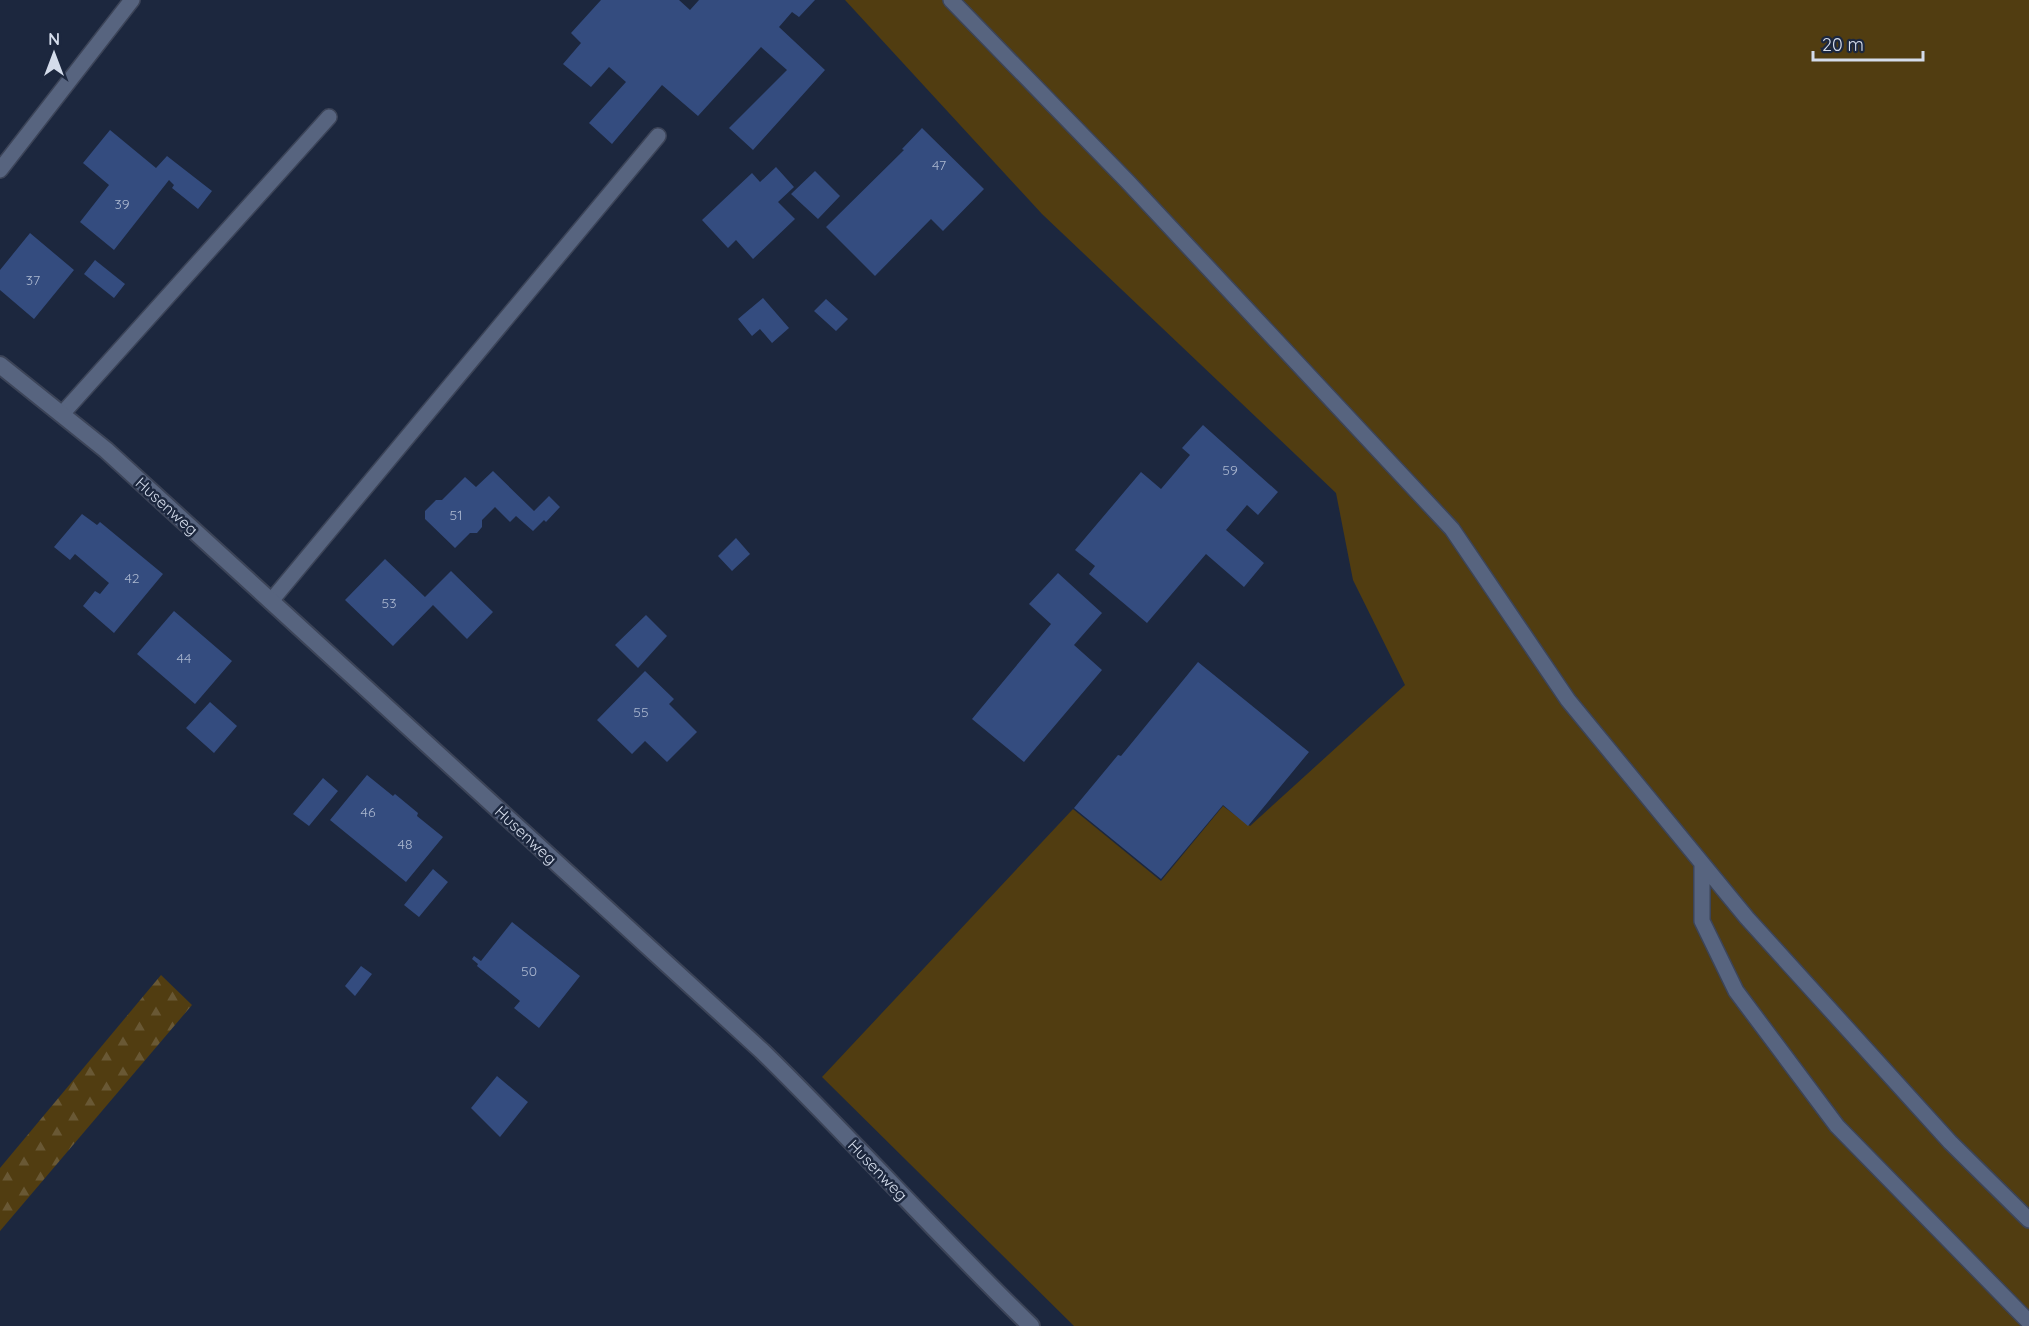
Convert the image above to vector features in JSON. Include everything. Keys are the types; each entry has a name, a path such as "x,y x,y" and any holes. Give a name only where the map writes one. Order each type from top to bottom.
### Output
{"street":[{"name":"Husenweg","path":"0,365 106,450 762,1051 977,1274 1031,1326"}],"lane":[{"path":"0,170 132,0"},
{"path":"951,0 1128,182 1452,529 1568,700 1747,918 1950,1142 2029,1220"},
{"path":"62,414 329,117"},
{"path":"271,601 658,136"},
{"path":"1702,863 1702,921 1736,991 1837,1126 2029,1322"}],"green space":[{"path":"845,0 2029,0 2029,1326 1074,1326 822,1077 1073,809 1161,881 1223,806 1250,826 1405,685 1353,580 1336,493 1042,214"},
{"path":"161,975 192,1005 0,1231 0,1168"}],"building":[{"path":"601,0 679,0 690,10 699,0 815,0 799,17 792,12 779,27 825,70 753,150 729,128 787,70 761,47 698,116 662,85 612,144 589,123 626,82 609,67 591,87 563,64 581,43 571,33"},
{"path":"922,128 984,189 943,231 931,219 875,276 826,227 904,150 902,149"},
{"path":"110,130 156,168 167,156 212,191 198,209 172,188 174,185 169,180 114,250 80,222 109,185 83,163"},
{"path":"776,167 794,187 778,202 795,219 753,259 736,240 728,248 702,220 752,173 760,182"},
{"path":"815,171 840,196 818,219 791,194"},
{"path":"30,233 74,270 34,319 0,290 0,270"},
{"path":"95,260 125,284 114,298 84,274"},
{"path":"763,298 789,328 772,343 760,329 752,336 738,319"},
{"path":"826,299 848,319 836,331 814,311"},
{"path":"1203,425 1278,492 1258,515 1247,505 1226,530 1264,563 1244,587 1206,554 1147,623 1089,574 1095,566 1075,550 1141,472 1161,489 1190,455 1182,448"},
{"path":"493,471 534,511 549,496 560,507 546,522 544,520 533,531 516,516 510,522 495,507 482,520 482,527 477,533 470,533 455,548 425,519 425,511 436,500 442,500 465,477 476,487"},
{"path":"82,514 97,525 100,522 163,574 114,633 83,606 95,591 100,594 109,583 75,554 70,560 54,547"},
{"path":"736,538 750,554 732,571 718,556"},
{"path":"385,559 425,597 451,571 493,612 467,639 433,605 393,646 345,600"},
{"path":"1058,573 1102,613 1074,645 1102,670 1024,762 972,719 1051,624 1029,604"},
{"path":"174,611 232,661 195,704 137,654"},
{"path":"646,615 667,636 638,668 615,645"},
{"path":"1198,662 1309,752 1248,826 1223,805 1161,879 1074,808 1118,755 1121,756"},
{"path":"645,671 674,699 669,704 697,732 667,762 645,741 632,754 597,720"},
{"path":"210,702 237,726 214,753 186,728"},
{"path":"367,775 393,796 395,794 443,837 406,882 330,820"},
{"path":"323,778 338,791 309,826 293,814"},
{"path":"433,869 448,882 419,917 404,905"},
{"path":"512,922 580,976 539,1028 514,1008 520,1001 477,966 478,964 472,959 474,956 481,961"},
{"path":"361,966 372,974 355,996 345,986"},
{"path":"497,1076 528,1102 500,1137 471,1108"}]}
